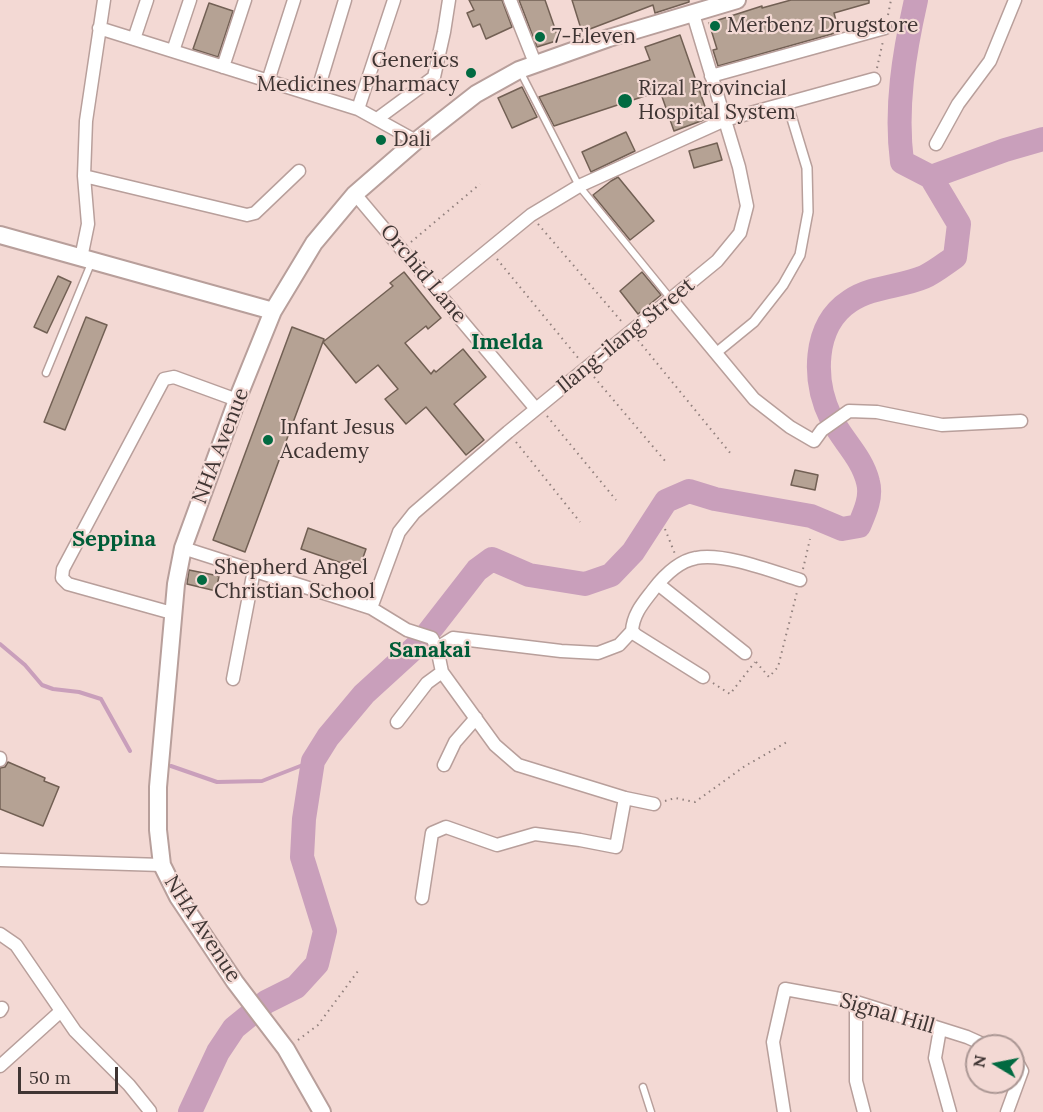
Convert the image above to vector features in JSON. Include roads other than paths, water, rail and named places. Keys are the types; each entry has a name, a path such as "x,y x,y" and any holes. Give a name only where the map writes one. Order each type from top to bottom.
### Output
{"street":[{"path":"86,259 88,224 84,176 86,121 104,0"},
{"path":"134,39 147,0"},
{"path":"173,51 190,0"},
{"path":"223,67 245,0"},
{"path":"268,81 294,0"},
{"path":"316,96 345,0"},
{"path":"358,109 394,0"},
{"path":"377,118 434,77 448,0"},
{"path":"510,0 536,63"},
{"path":"936,144 958,104 990,61 1015,0"},
{"name":"NHA Avenue","path":"322,1112 286,1049 235,982 177,897 162,865 158,830 158,787 172,613 183,548 237,400 273,312 314,243 355,194 416,141 476,94 519,70 609,38 733,1"},
{"name":"Ilang-ilang Street","path":"371,608 399,532 414,513 508,432 717,261 740,233 747,206 739,166 693,14"},
{"path":"99,28 358,109 416,141"},
{"path":"711,76 885,28"},
{"path":"437,292 531,215 579,186 725,120 874,79"},
{"path":"716,353 754,322 783,285 800,255 808,212 807,168 787,102"},
{"path":"84,176 247,215 255,213 299,171"},
{"name":"Orchid Lane","path":"355,194 538,408"},
{"path":"0,235 273,312"},
{"path":"671,299 754,399 790,427 814,441 822,430 849,411 877,412 942,425 1021,421"},
{"path":"172,613 68,584 62,578 63,569 164,380 174,378 237,400"},
{"path":"183,548 371,608 434,643 453,638 561,651 598,653 619,645 632,631 632,622 638,610 658,584 679,565 699,557 726,559 800,580"},
{"path":"233,679 254,570"},
{"path":"658,584 746,653"},
{"path":"632,631 703,677"},
{"path":"434,643 442,672 495,745 518,765 625,798 654,804"},
{"path":"398,722 427,683 442,672"},
{"path":"444,765 455,742 476,718"},
{"path":"422,898 432,833 446,827 497,845 535,834 616,848 625,798"},
{"path":"0,860 162,865"},
{"path":"0,934 16,945 75,1031 129,1085 150,1111"},
{"name":"Signal Hill","path":"784,1112 773,1042 785,989 856,1002 965,1038"},
{"path":"856,1002 856,1081 864,1112"},
{"path":"0,1066 61,1011"},
{"path":"940,1029 935,1058 950,1112"},
{"path":"1007,1112 1014,1094"}],"lane":[{"path":"519,70 579,186 671,299"},
{"path":"46,373 86,259"},
{"path":"643,1087 651,1112"}],"waterway":[{"path":"190,1112 218,1052 234,1028 266,1002 296,987 317,964 325,931 302,857 304,819 313,761 328,737 364,694 421,642 477,570 492,559 529,575 585,584 611,575 633,552 666,501 689,491 715,499 811,516 842,529 859,526 866,510 868,482 857,457 831,418 825,403 819,371 823,339 828,325 850,301 877,289 924,277 955,257 959,224 931,177 902,162 900,101 916,0"},
{"path":"931,177 1043,139"},
{"path":"0,644 25,665 42,685 101,699 130,751"},
{"path":"171,766 217,782 262,781 313,761"}],"place":[{"name":"Merbenz Drugstore","path":"715,26"},
{"name":"7-Eleven","path":"540,37"},
{"name":"Generics Medicines Pharmacy","path":"471,73"},
{"name":"Rizal Provincial Hospital System","path":"625,101"},
{"name":"Dali","path":"381,140"},
{"name":"Infant Jesus Academy","path":"268,440"},
{"name":"Shepherd Angel Christian School","path":"202,580"}],"district":[{"name":"Imelda","path":"507,343"},
{"name":"Seppina","path":"114,540"},
{"name":"Sanakai","path":"430,651"}]}
